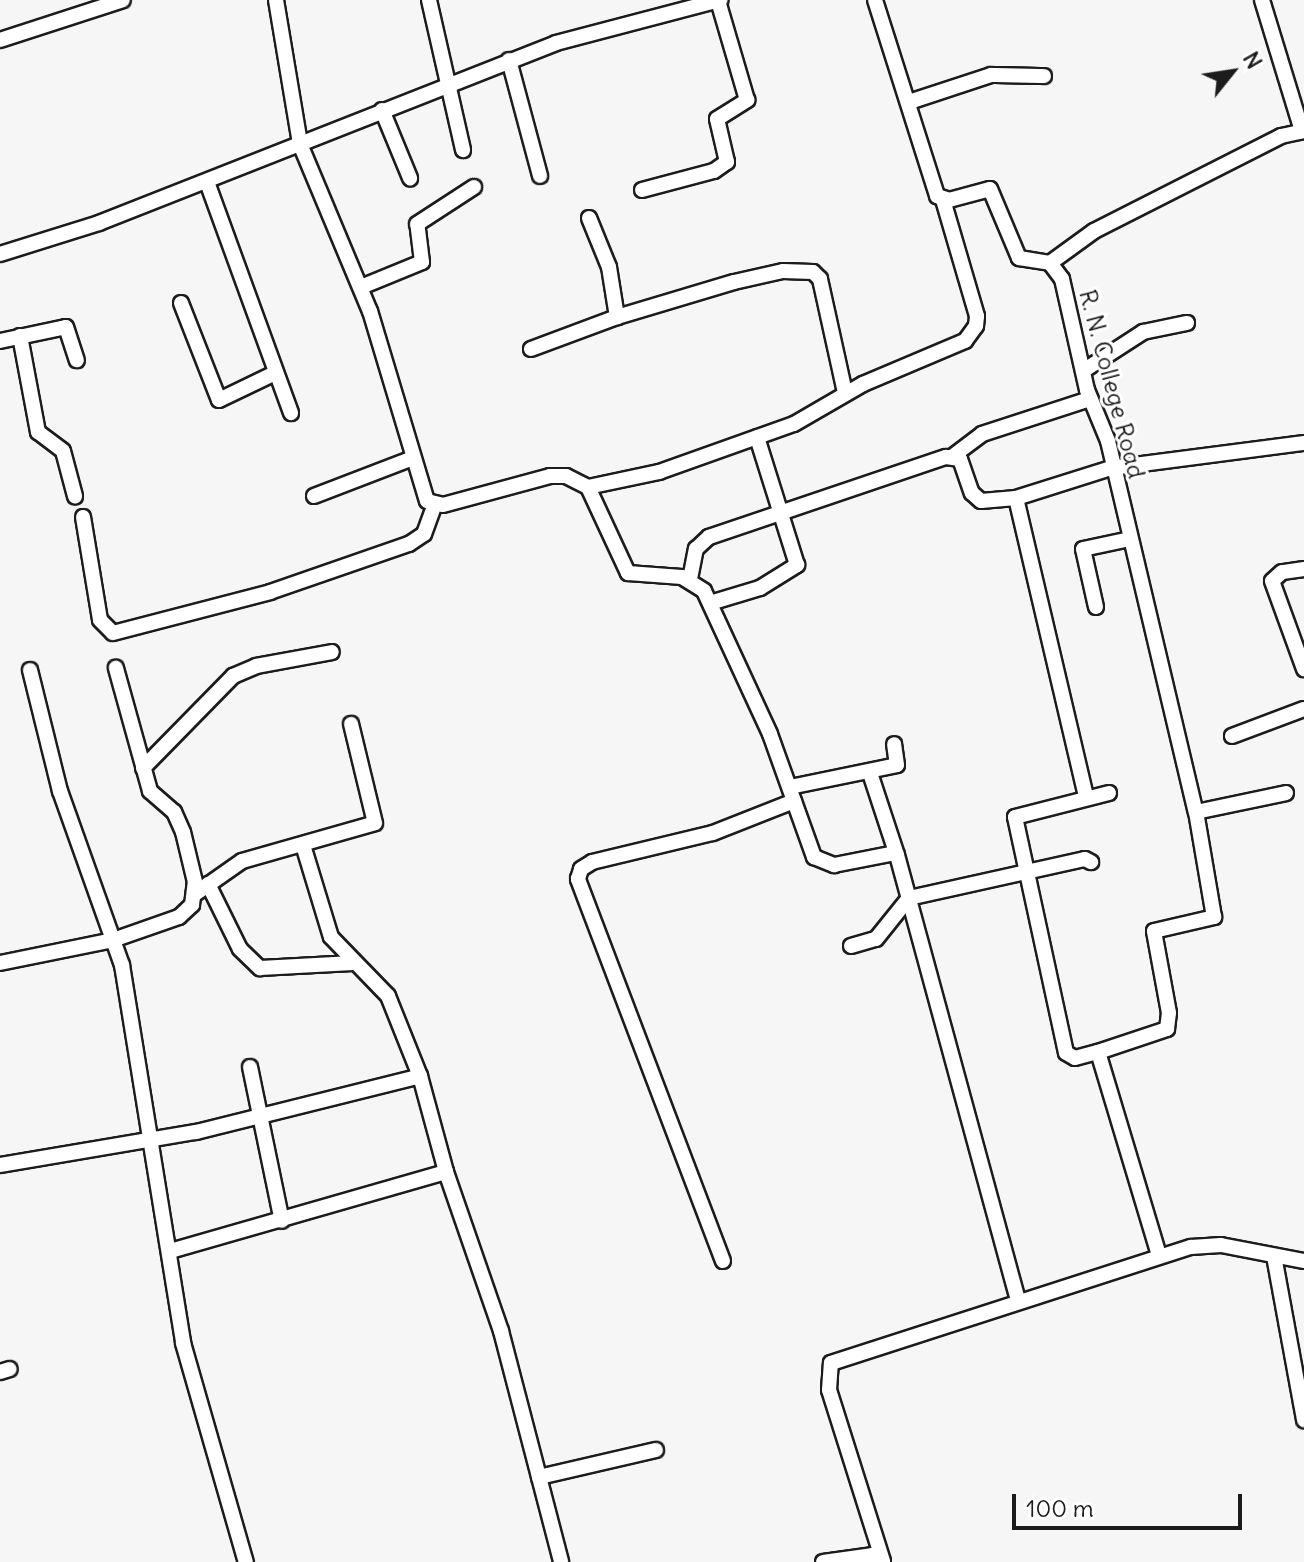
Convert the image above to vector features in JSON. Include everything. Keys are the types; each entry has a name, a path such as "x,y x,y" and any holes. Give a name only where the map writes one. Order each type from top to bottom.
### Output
{"street":[{"path":"0,40 123,0"},
{"path":"276,0 300,144 361,287 422,490 434,506"},
{"path":"429,0 463,150"},
{"path":"0,254 207,182 509,60 719,0 747,100 717,119 727,162 714,171 642,190"},
{"path":"588,487 659,472 794,424 845,393 965,341 976,326 943,200 875,0"},
{"path":"943,200 990,189 1019,258 1050,263 1094,231 1281,136 1303,131 1262,0"},
{"path":"509,60 540,176"},
{"path":"909,102 991,75 1044,76"},
{"path":"382,110 410,178"},
{"path":"207,182 291,413"},
{"path":"361,287 422,262 417,224 474,187"},
{"path":"589,218 609,267 617,317"},
{"name":"R. N. College Road","path":"1050,263 1066,291 1090,399 1108,441 1111,468 1146,598 1196,812 1214,917 1154,931 1169,1013 1167,1029 1098,1052"},
{"path":"531,349 617,317 777,272 813,272 822,286 845,393"},
{"path":"181,303 219,400 275,373"},
{"path":"1083,371 1143,332 1187,323"},
{"path":"0,341 66,327 77,360"},
{"path":"20,336 38,432 63,451 75,496"},
{"path":"690,579 704,539 953,456 982,434 1090,399"},
{"path":"710,603 760,588 797,565 757,437"},
{"path":"953,456 960,459 975,498 1016,498 1111,468 1304,443"},
{"path":"314,496 413,458"},
{"path":"434,506 550,476 566,476 588,487 628,573 690,579 710,603 792,794 814,857 844,864 896,853"},
{"path":"1016,498 1086,797"},
{"path":"83,517 102,627 113,633 270,592 409,544 424,534 434,506"},
{"path":"1096,607 1083,549 1130,539"},
{"path":"1304,569 1282,572 1272,581 1304,669"},
{"path":"143,768 233,676 256,666 332,652"},
{"path":"116,668 150,791 180,821 195,894"},
{"path":"30,670 60,791 122,965 183,1343 246,1562"},
{"path":"1232,736 1304,709"},
{"path":"0,963 113,940 179,917 195,894 242,861 375,823 351,724"},
{"path":"723,1261 578,879 581,869 592,862 713,833 792,794 899,763 894,744"},
{"path":"870,773 909,898 964,1116 1018,1300"},
{"path":"1109,793 1017,813 1066,1053 1075,1058 1098,1052 1159,1255"},
{"path":"1196,812 1286,793"},
{"path":"303,845 331,937 388,996 420,1076 446,1172 501,1331 561,1562"},
{"path":"851,946 876,939 909,898 1085,859 1091,862"},
{"path":"208,884 240,949 260,968 353,963"},
{"path":"250,1067 282,1221"},
{"path":"0,1165 151,1137 196,1132 420,1076"},
{"path":"170,1251 446,1172"},
{"path":"883,1562 829,1390 831,1363 1159,1255 1221,1245 1304,1261"},
{"path":"1274,1256 1304,1420"},
{"path":"539,1477 656,1450"},
{"path":"823,1562 872,1555 883,1562"}]}
